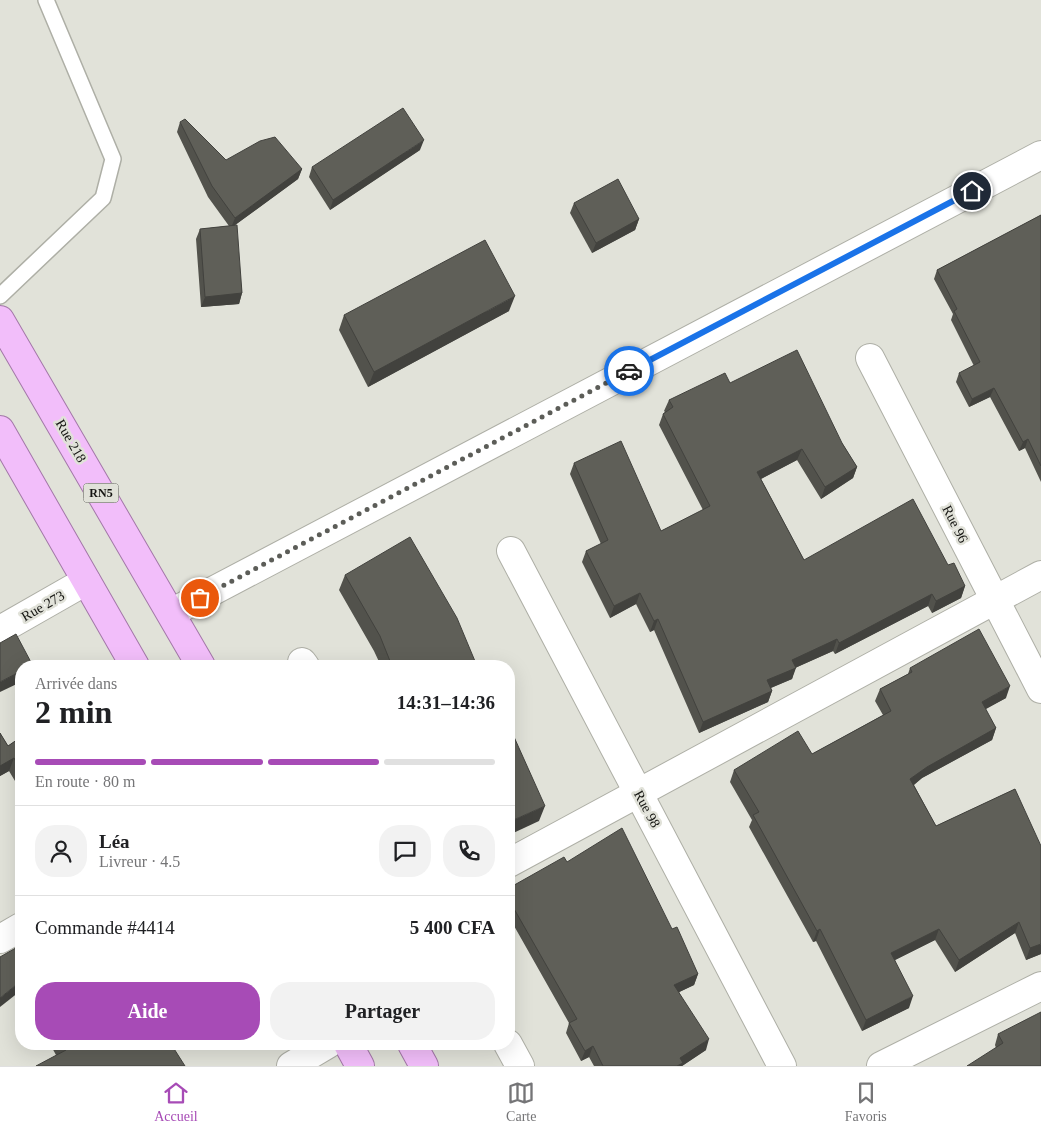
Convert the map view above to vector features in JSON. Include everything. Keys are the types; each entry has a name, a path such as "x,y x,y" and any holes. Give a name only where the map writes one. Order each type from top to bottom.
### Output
{"highway":[{"name":"Rue 218","path":"0,320 198,660"},
{"path":"0,430 132,660"},
{"path":"351,1050 360,1066"},
{"path":"415,1050 424,1066"}],"street":[{"path":"171,613 1041,155"},
{"name":"Rue 96","path":"870,358 1041,689"},
{"name":"Rue 98","path":"511,551 782,1066"},
{"path":"515,860 1041,575"},
{"name":"Rue 273","path":"0,630 86,581"},
{"path":"0,939 15,930"},
{"path":"881,1066 1041,986"},
{"path":"291,1066 318,1050"},
{"path":"511,1050 520,1066"}],"lane":[{"path":"0,296 103,198 114,159 46,0"}],"building":[{"path":"403,108 424,140 333,200 312,167"},
{"path":"185,119 226,160 260,141 275,137 302,169 235,218 212,186 180,122"},
{"path":"618,179 639,219 596,243 574,203"},
{"path":"1041,215 1041,466 1028,439 1023,442 994,388 972,399 959,373 980,362 954,311 957,309 937,270"},
{"path":"237,225 242,293 205,297 200,229"},
{"path":"485,240 515,296 374,372 344,315"},
{"path":"797,350 842,443 857,467 825,487 802,449 757,472 804,560 913,499 948,565 954,563 965,586 936,601 932,594 839,643 837,639 792,660 796,668 767,680 772,691 703,722 658,619 654,621 640,593 614,606 586,551 608,540 574,463 621,441 661,531 710,506 663,414 673,407 669,400 725,373 730,383"},
{"path":"410,537 457,618 474,660 390,660 380,636 345,575"},
{"path":"979,629 1010,686 982,702 996,728 927,767 910,779 936,826 1015,789 1041,846 1041,944 1030,948 1019,922 959,960 939,929 891,953 913,996 866,1020 820,929 817,931 753,815 759,812 734,770 798,731 812,754 891,711 880,689 912,672 910,668"},
{"path":"16,634 30,660 15,660 15,674 0,682 0,643"},
{"path":"0,733 8,746 15,741 15,760 14,758 0,766"},
{"path":"515,739 545,806 515,819"},
{"path":"622,828 672,929 677,927 698,974 674,985 709,1039 680,1058 683,1063 677,1066 603,1066 593,1046 585,1051 569,1023 577,1019 515,910 515,885 564,857 567,862"},
{"path":"15,948 15,986 0,998 0,957"},
{"path":"1041,1012 1041,1066 967,1066 1003,1043 998,1034"},
{"path":"66,1050 175,1050 185,1066 36,1066"}],"way so far":[{"path":"200,598 629,371"}],"route":[{"path":"629,371 972,191"}]}
